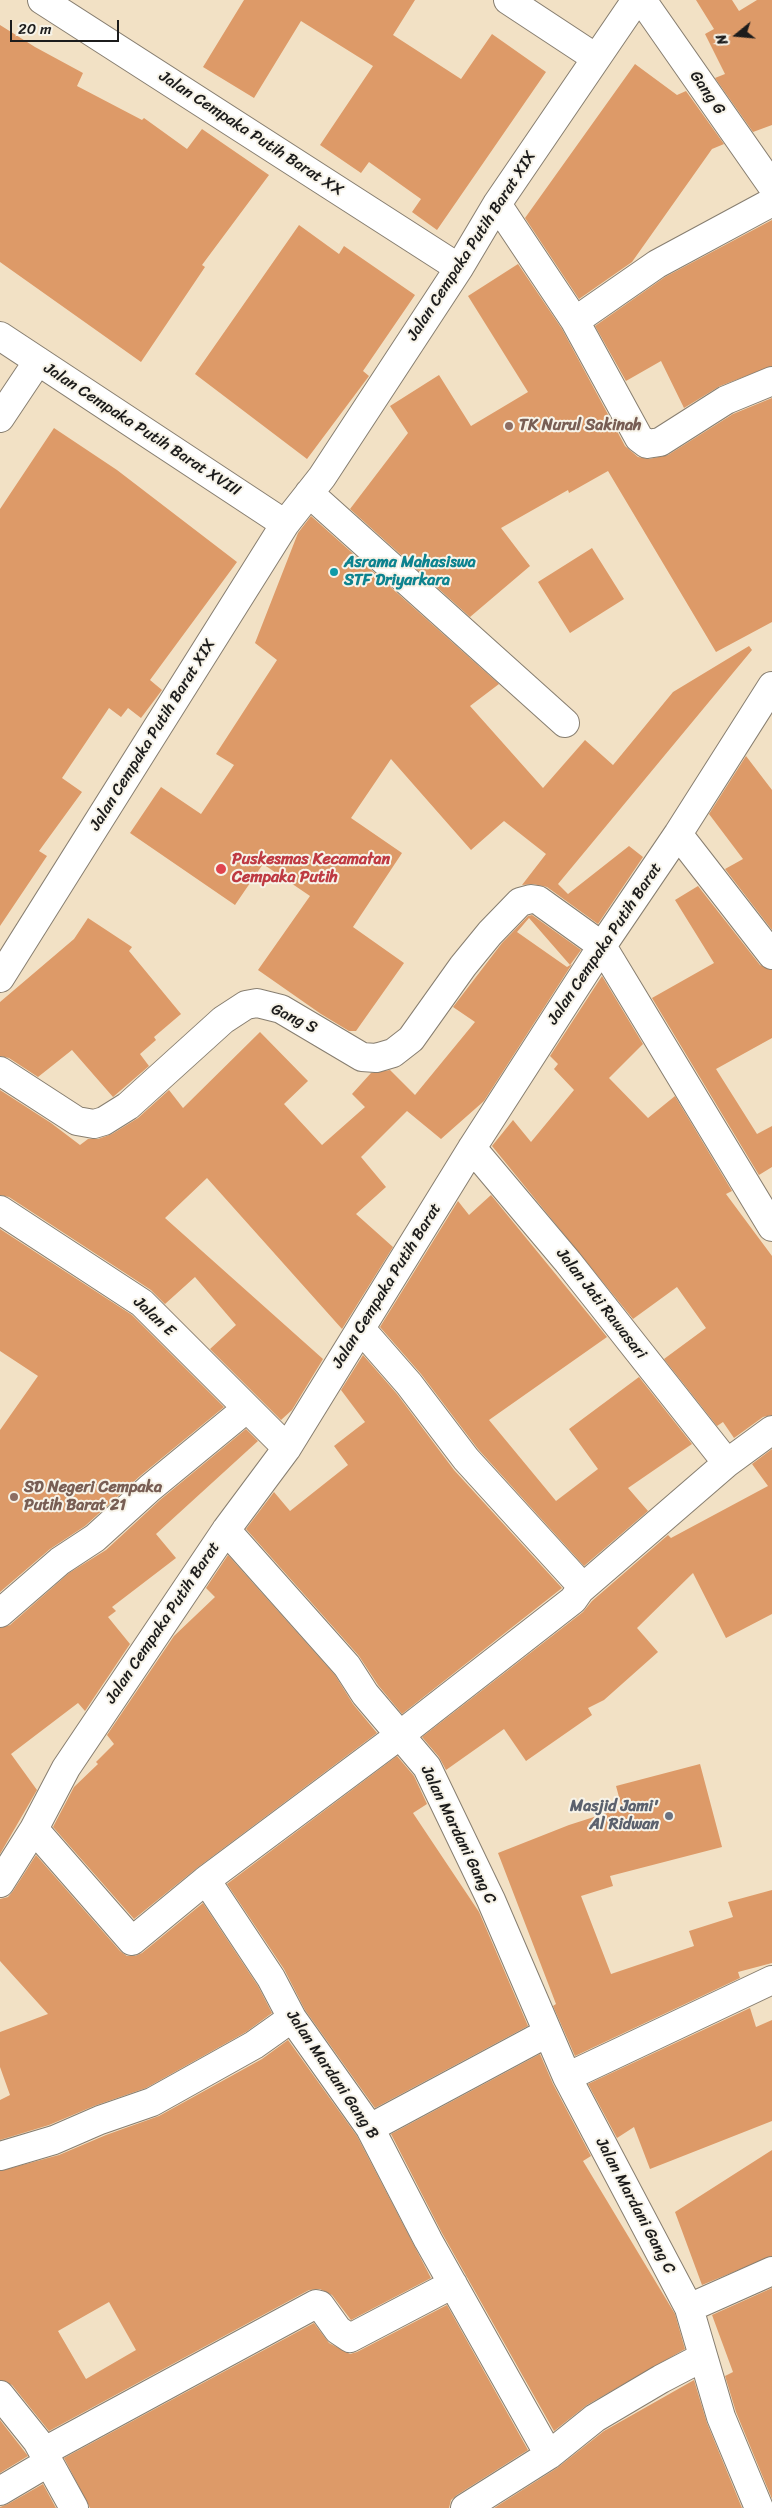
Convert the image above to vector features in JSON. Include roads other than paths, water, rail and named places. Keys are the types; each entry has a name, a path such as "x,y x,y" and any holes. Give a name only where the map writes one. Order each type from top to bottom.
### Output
{"street":[{"name":"Jalan Cempaka Putih Barat XX","path":"42,0 459,268"},
{"path":"508,0 596,58"},
{"name":"Jalan Cempaka Putih Barat XIX","path":"1,976 285,524 322,477 459,268 498,204 636,0"},
{"name":"Gang G","path":"642,0 772,186"},
{"path":"575,321 657,264 772,202"},
{"path":"498,204 575,321 639,438 647,444 660,442 726,400 772,381"},
{"name":"Jalan Cempaka Putih Barat XVIII","path":"0,336 285,524"},
{"path":"0,418 38,362"},
{"path":"309,493 565,723"},
{"name":"Jalan Cempaka Putih Barat","path":"0,1883 34,1829 66,1768 226,1530 287,1448 472,1148 602,946 678,834 772,686"},
{"path":"678,834 772,955"},
{"name":"Gang S","path":"0,1071 77,1121 94,1124 104,1121 128,1106 223,1020 246,1005 257,1003 281,1010 362,1057 376,1058 393,1053 411,1039 463,966 510,911 524,901 538,900 602,946"},
{"path":"602,946 772,1228"},
{"name":"Jalan Jati Rawasari","path":"472,1148 568,1262 727,1463"},
{"name":"Jalan E","path":"0,1210 142,1303 287,1448"},
{"path":"361,1329 409,1384 466,1459 579,1583 580,1590"},
{"path":"0,1613 60,1561 95,1538 150,1488 246,1409"},
{"path":"34,1829 132,1941 206,1880 400,1735 573,1600 580,1590 727,1463 772,1430"},
{"name":"Jalan Mardani Gang C","path":"226,1530 347,1666 365,1694 428,1767 491,1900 567,2077 689,2308 721,2417 759,2508"},
{"name":"Jalan Mardani Gang B","path":"206,1880 271,1978 292,2018 370,2128 453,2284 549,2455"},
{"path":"567,2077 772,1980"},
{"path":"0,2156 54,2140 100,2120 152,2102 254,2045 292,2018"},
{"path":"370,2128 548,2033"},
{"path":"689,2308 772,2271"},
{"path":"0,2491 46,2457 316,2304 320,2305 338,2330 350,2338 453,2284"},
{"path":"465,2508 549,2455 595,2418 703,2357"},
{"path":"0,2395 37,2441 74,2508"}],"place":[{"name":"TK Nurul Sakinah","path":"509,426"},
{"name":"Asrama Mahasiswa STF Driyarkara","path":"334,572"},
{"name":"Puskesmas Kecamatan Cempaka Putih","path":"221,869"},
{"name":"SD Negeri Cempaka Putih Barat 21","path":"14,1497"},
{"name":"Masjid Jami' Al Ridwan","path":"669,1816"}]}
